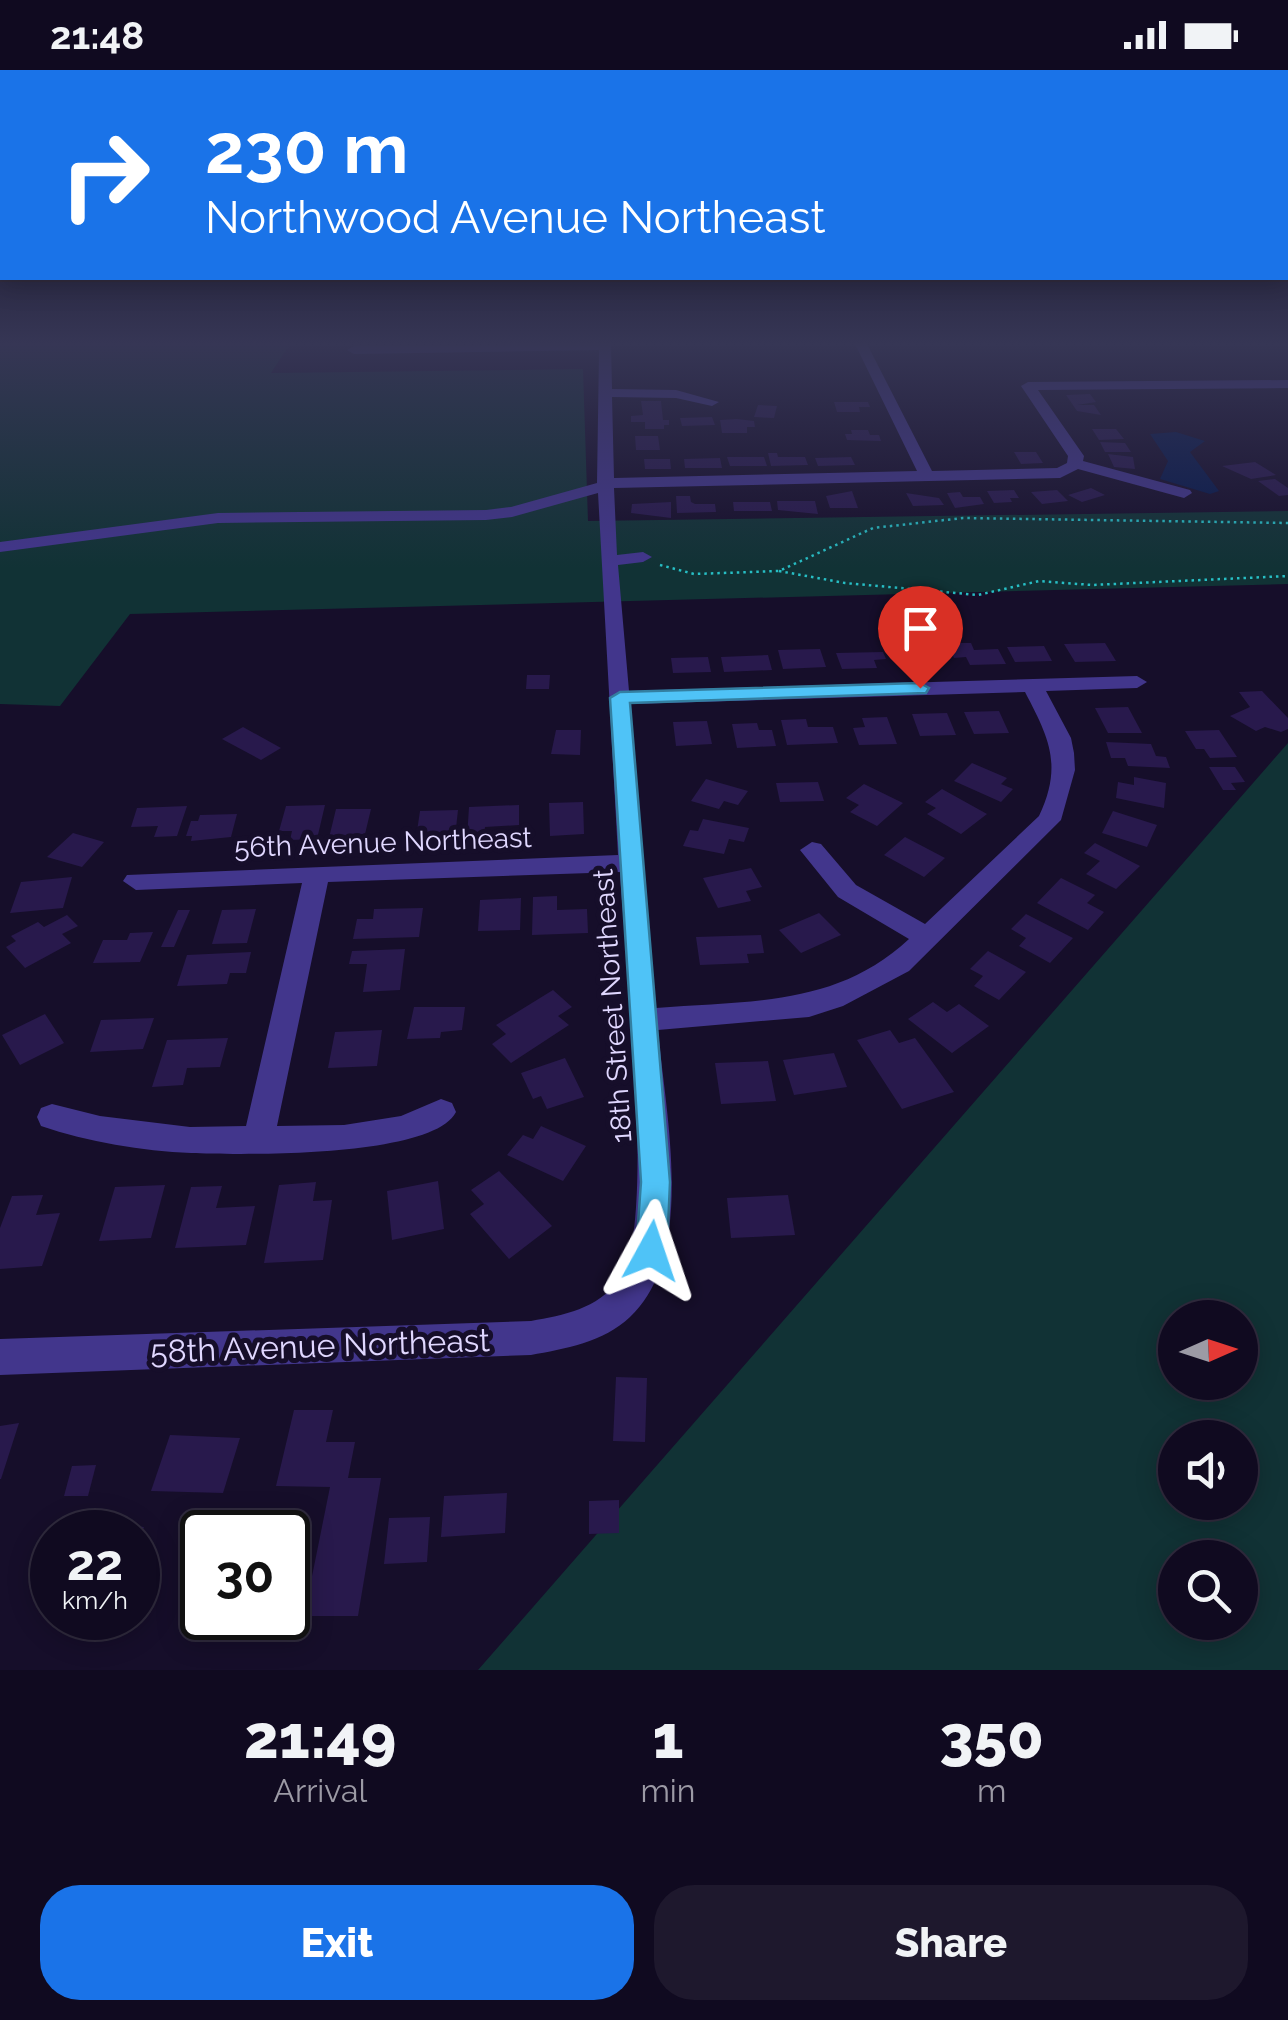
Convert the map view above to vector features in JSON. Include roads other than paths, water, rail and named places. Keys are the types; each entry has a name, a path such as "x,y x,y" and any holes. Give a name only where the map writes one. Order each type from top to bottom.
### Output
{"street":[{"name":"18th Street Northeast","path":"604,419 609,561 646,1020 655,1225 651,1251 628,1295"},
{"path":"899,419 928,478"},
{"path":"1050,419 1076,456 1072,466"},
{"path":"0,546 218,518 486,515 512,512 605,485 1042,475 1072,466 1184,493"},
{"path":"609,561 644,557"},
{"path":"620,698 1137,682"},
{"path":"646,1020 784,1010 821,1002 900,964 1034,838 1058,803 1064,770 1060,738 1032,685"},
{"path":"812,850 847,892 927,937"},
{"name":"56th Avenue Northeast","path":"136,881 631,863"},
{"path":"258,1138 316,875"},
{"path":"52,1117 100,1129 190,1140 372,1134 404,1128 442,1112"},
{"name":"58th Avenue Northeast","path":"0,1357 531,1338 588,1326 628,1295"}],"water":[{"path":"1176,432 1205,441 1190,452 1219,491 1210,494 1160,479 1168,461 1150,434"}]}
